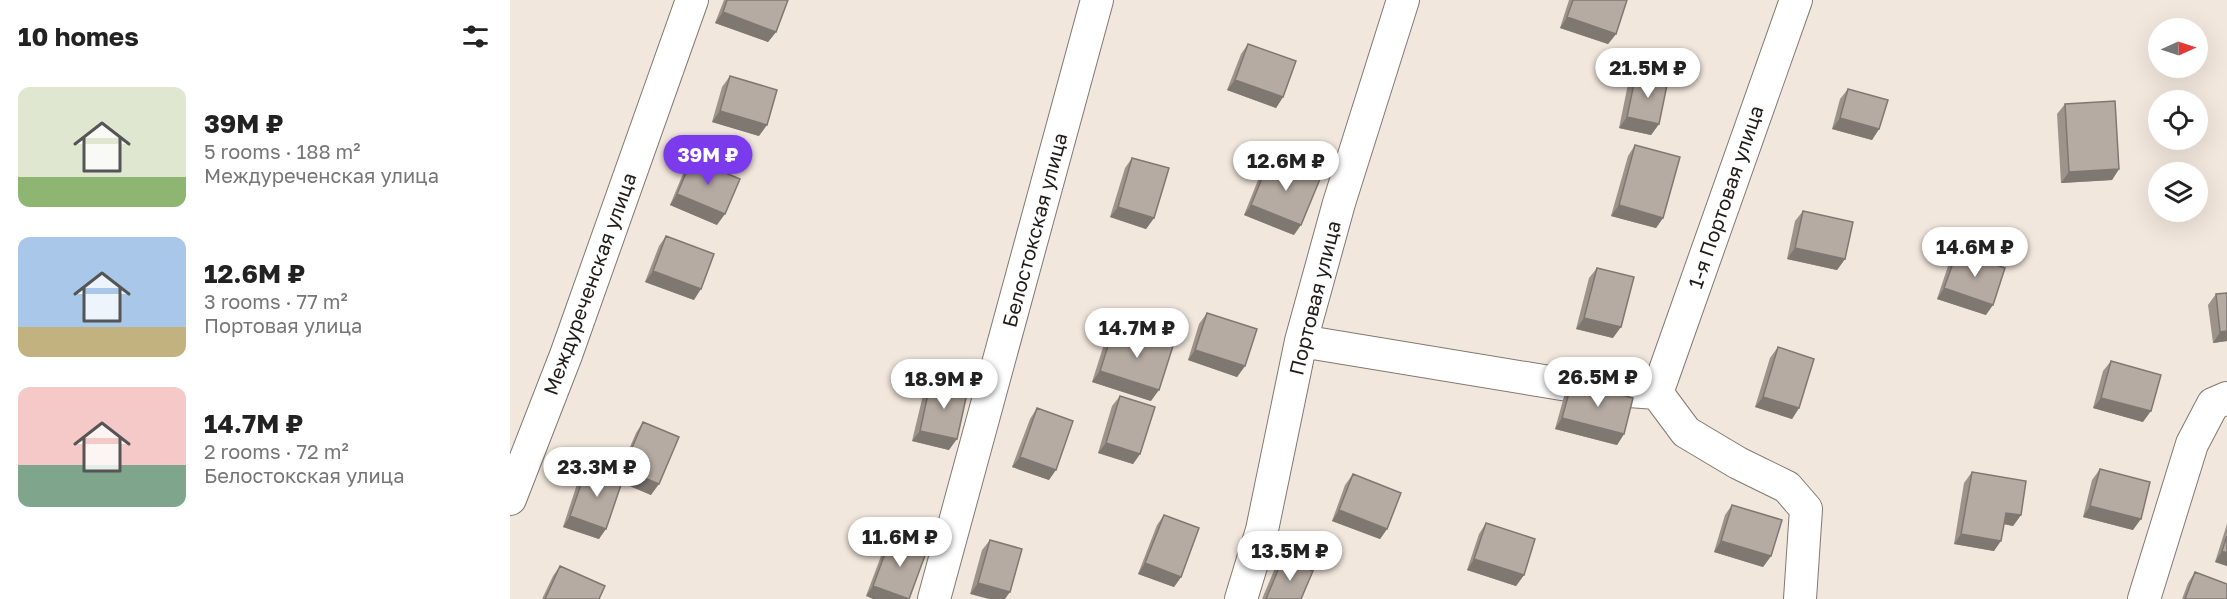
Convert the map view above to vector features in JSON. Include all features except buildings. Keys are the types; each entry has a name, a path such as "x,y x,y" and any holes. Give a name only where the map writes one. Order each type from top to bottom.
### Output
{"street":[{"name":"Междуреченская улица","path":"510,499 566,355 692,0"},
{"name":"Белостокская улица","path":"934,599 1097,0"},
{"name":"Портовая улица","path":"1241,599 1262,530 1301,340 1339,203 1403,0"},
{"name":"1-я Портовая улица","path":"1657,393 1796,0"},
{"path":"1301,340 1586,388 1657,393 1686,432 1738,463 1787,486 1806,510 1800,599"},
{"path":"2144,599 2192,444 2213,404 2227,398"}]}
